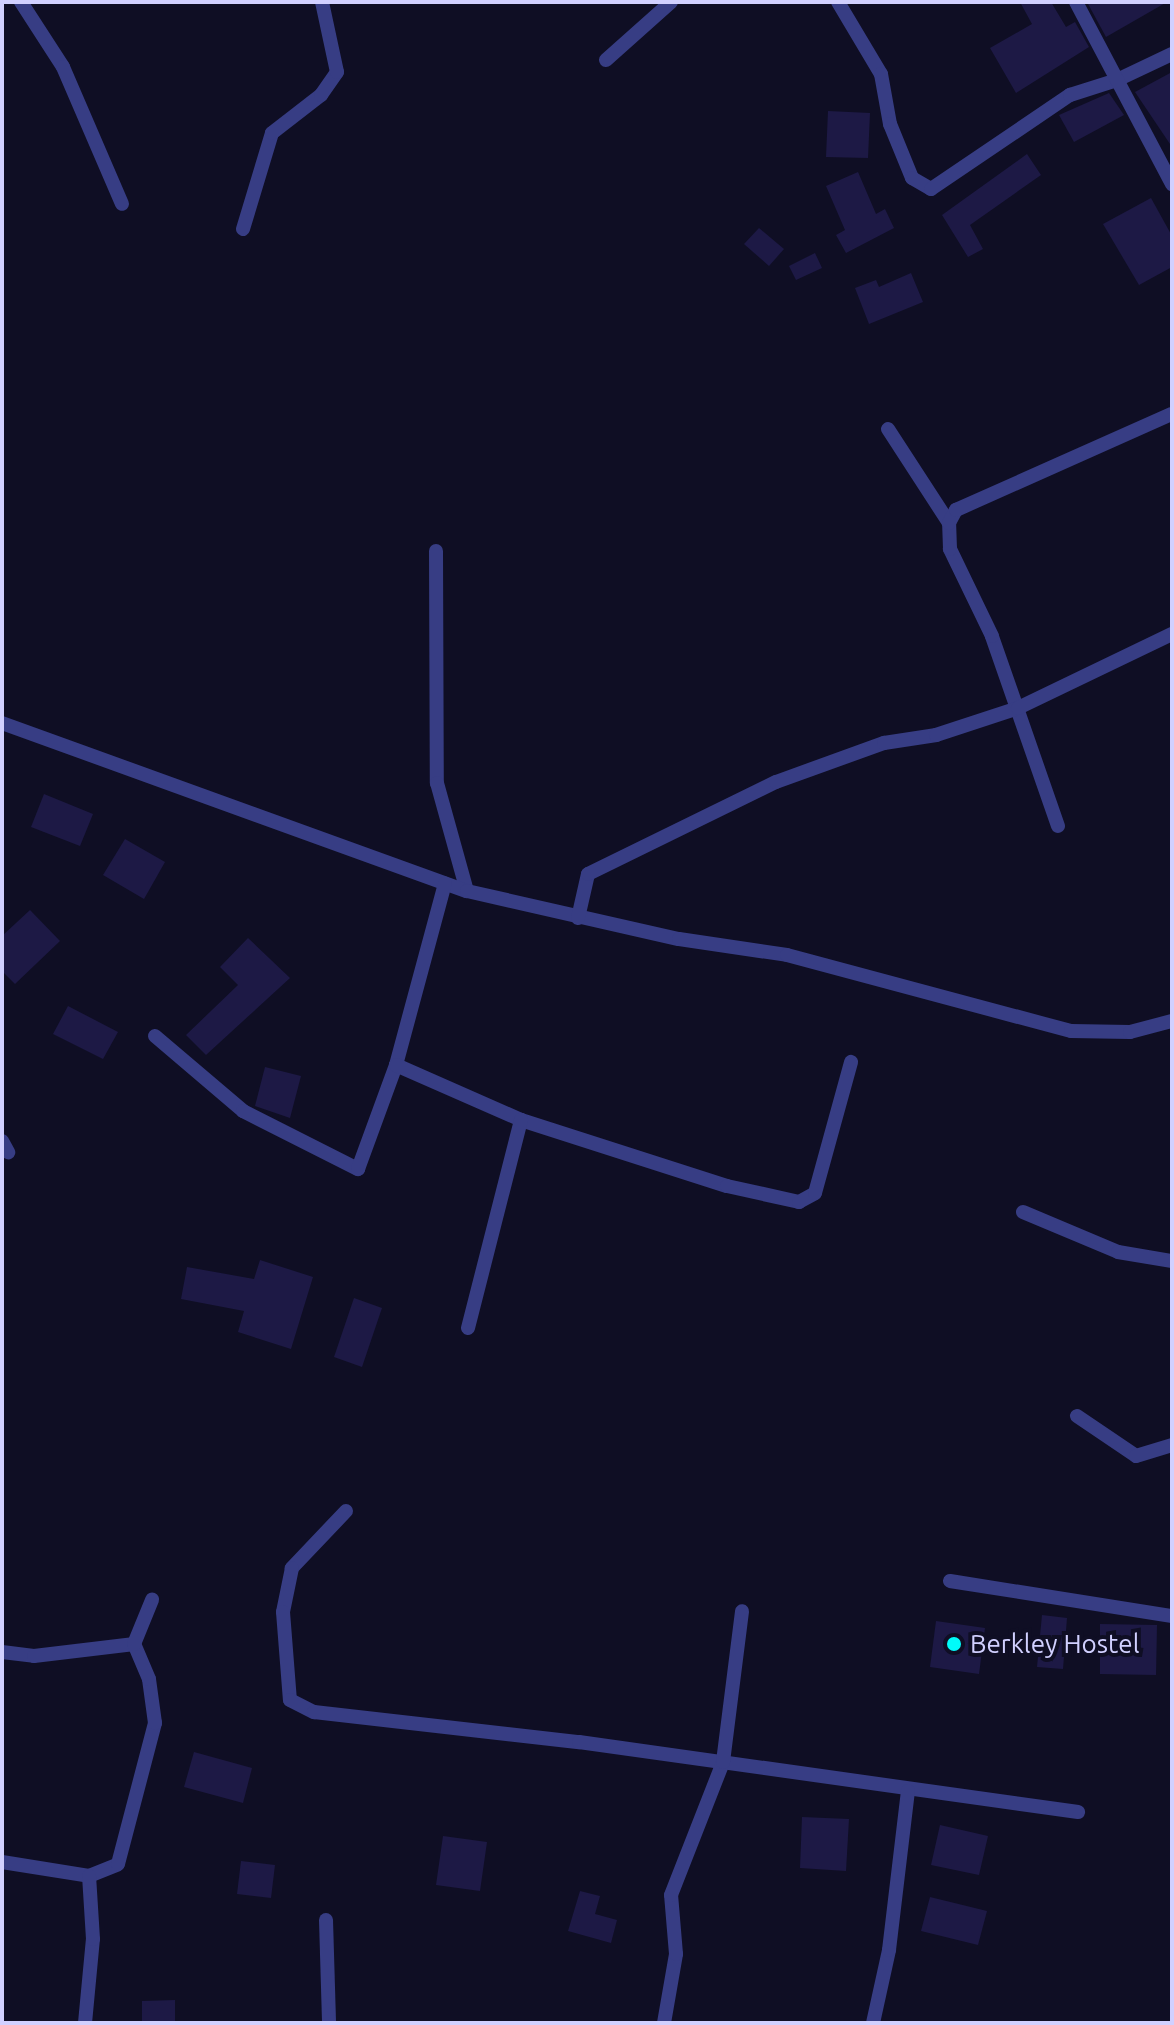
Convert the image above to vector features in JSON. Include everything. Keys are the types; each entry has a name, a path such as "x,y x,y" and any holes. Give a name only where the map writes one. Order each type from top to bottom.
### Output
{"street":[{"path":"21,2 63,67 122,204"},
{"path":"243,229 272,133 321,95 337,72 322,2"},
{"path":"606,60 671,2"},
{"path":"838,2 881,74 890,124 912,178 931,189 1070,95 1117,80 1172,54"},
{"path":"1076,2 1172,184"},
{"path":"1058,826 992,636 950,549 949,523 956,510 1172,414"},
{"path":"888,429 949,523"},
{"path":"436,551 437,783 467,891"},
{"path":"578,918 588,874 776,782 884,743 936,735 1018,708 1172,634"},
{"path":"2,723 467,891 578,918 787,955 1071,1031 1130,1032 1172,1021"},
{"path":"155,1036 243,1111 358,1169 396,1065 445,884"},
{"path":"396,1065 521,1120 727,1186 799,1202 815,1193 851,1062"},
{"path":"468,1328 521,1120"},
{"path":"1023,1212 1118,1252 1172,1261"},
{"path":"1077,1416 1136,1456 1172,1445"},
{"path":"346,1511 292,1568 283,1612 290,1700 314,1712 723,1762 908,1791 1078,1812"},
{"path":"950,1581 1172,1616"},
{"path":"2,1862 89,1876 118,1864 155,1723 149,1679 134,1644 152,1600"},
{"path":"664,2023 676,1954 671,1895 723,1762 742,1611"},
{"path":"2,1652 34,1656 134,1644"},
{"path":"873,2023 889,1950 908,1791"},
{"path":"85,2023 93,1939 89,1876"},
{"path":"326,1920 329,2023"}],"building":[{"path":"1020,2 1051,2 1066,27 1075,22 1089,47 1016,93 990,48 1032,24"},
{"path":"1087,2 1167,2 1106,37"},
{"path":"1172,72 1172,147 1135,92"},
{"path":"1109,93 1124,115 1074,142 1059,115"},
{"path":"828,111 870,113 868,158 826,157"},
{"path":"1027,154 1041,175 970,225 983,249 968,257 942,215"},
{"path":"858,172 876,214 885,209 894,228 846,253 836,235 845,230 826,186"},
{"path":"1151,198 1172,236 1172,267 1139,285 1103,224"},
{"path":"759,228 784,249 769,266 744,244"},
{"path":"815,253 822,268 796,280 789,266"},
{"path":"911,273 923,302 869,324 855,288 876,280 879,287"},
{"path":"44,794 93,814 80,846 31,827"},
{"path":"125,839 165,862 144,899 103,875"},
{"path":"30,910 60,941 15,984 2,971 2,936"},
{"path":"248,938 290,978 206,1055 186,1035 238,985 220,967"},
{"path":"68,1006 118,1032 103,1059 53,1034"},
{"path":"265,1067 301,1076 290,1118 255,1106"},
{"path":"260,1260 313,1277 291,1349 238,1332 244,1311 181,1299 187,1267 254,1279"},
{"path":"354,1298 382,1308 362,1367 334,1357"},
{"path":"1042,1615 1067,1618 1063,1669 1037,1667"},
{"path":"936,1621 985,1628 979,1674 930,1667"},
{"path":"1100,1624 1157,1625 1156,1675 1100,1674"},
{"path":"194,1752 252,1768 243,1803 184,1787"},
{"path":"802,1817 849,1819 846,1871 800,1868"},
{"path":"940,1825 988,1836 979,1875 931,1865"},
{"path":"443,1836 487,1842 480,1891 436,1885"},
{"path":"241,1861 275,1865 271,1898 237,1894"},
{"path":"580,1891 600,1896 595,1914 617,1920 611,1943 568,1931"},
{"path":"930,1897 987,1911 978,1945 921,1931"},
{"path":"175,2000 175,2023 142,2023 142,2001"}],"place":[{"name":"Berkley Hostel","path":"954,1644"}]}
